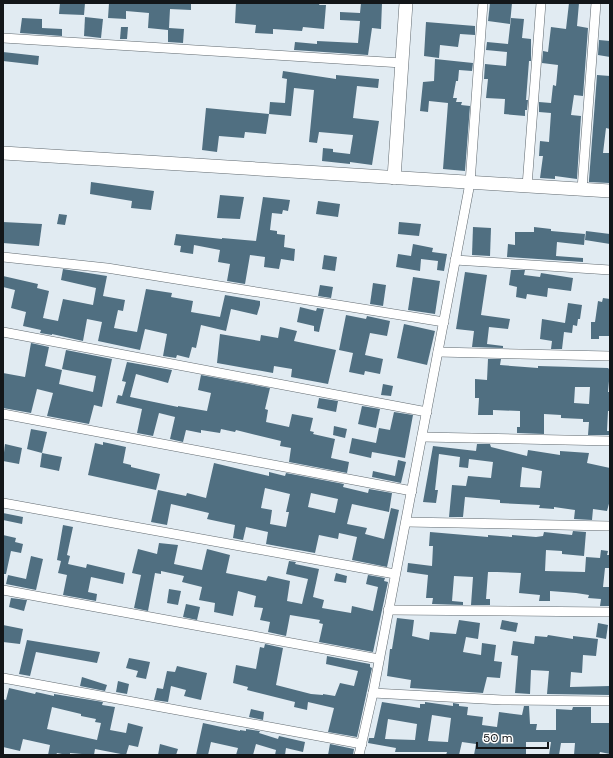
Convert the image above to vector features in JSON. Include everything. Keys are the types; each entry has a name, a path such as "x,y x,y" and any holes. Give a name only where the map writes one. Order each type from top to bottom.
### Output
{"street":[{"path":"394,178 406,3"},
{"path":"359,755 373,693 470,183 483,3"},
{"path":"527,186 541,3"},
{"path":"582,189 596,3"},
{"path":"3,38 402,63"},
{"path":"3,153 610,191"},
{"path":"3,257 106,268 444,322"},
{"path":"455,260 610,270"},
{"path":"3,332 426,412"},
{"path":"438,352 610,356"},
{"path":"3,414 412,491"},
{"path":"422,437 610,441"},
{"path":"3,503 396,574"},
{"path":"406,522 610,526"},
{"path":"3,590 379,659"},
{"path":"388,610 610,612"},
{"path":"3,678 362,744"},
{"path":"373,693 502,700 610,701"}],"building":[{"path":"60,3 85,3 84,15 59,14"},
{"path":"109,3 191,3 191,10 170,9 169,28 184,29 183,43 168,42 168,30 148,28 149,13 126,11 126,19 108,18"},
{"path":"236,3 320,3 319,5 326,5 324,29 303,27 302,31 273,29 273,34 255,33 256,25 235,23"},
{"path":"361,3 382,3 381,29 372,28 368,55 294,50 295,42 317,44 317,41 358,43 360,21 340,20 340,12 360,13"},
{"path":"490,3 512,3 510,24 488,21"},
{"path":"569,3 579,3 577,26 588,28 583,96 574,95 571,115 581,116 577,179 555,176 555,179 540,178 543,156 539,156 540,141 549,142 551,113 539,112 539,102 551,103 553,85 556,86 558,65 542,63 543,51 548,52 551,27 566,29"},
{"path":"85,17 103,19 101,38 84,36"},
{"path":"22,18 42,19 42,28 62,29 62,36 20,33"},
{"path":"511,18 524,19 522,38 531,39 531,61 529,61 526,100 528,100 525,116 504,114 505,99 486,98 488,79 484,79 485,64 506,66 507,52 486,50 487,42 508,44"},
{"path":"426,22 475,26 475,35 460,34 458,47 440,45 439,58 424,56"},
{"path":"121,27 128,27 127,39 120,39"},
{"path":"599,40 610,41 610,57 598,55"},
{"path":"3,52 39,56 38,65 3,61"},
{"path":"435,59 473,63 472,71 459,70 458,81 456,81 453,98 457,98 456,102 462,102 461,105 470,106 465,171 443,169 448,103 429,101 428,112 420,111 423,82 434,81"},
{"path":"283,71 336,79 336,75 379,79 378,88 357,86 353,118 379,121 372,165 350,162 350,164 322,161 323,148 333,149 333,152 350,154 353,135 319,132 317,143 309,142 314,90 294,88 291,116 269,114 270,102 285,103 287,79 282,78"},
{"path":"597,75 610,76 610,129 606,128 603,153 610,153 609,183 589,182"},
{"path":"206,108 269,114 266,134 245,132 244,138 219,136 217,152 202,150"},
{"path":"91,182 154,191 151,210 131,208 132,201 90,194"},
{"path":"220,195 244,197 240,219 217,218"},
{"path":"263,197 290,200 288,211 283,210 282,214 272,213 270,230 277,231 277,234 285,235 284,247 295,249 294,261 281,259 279,269 264,267 265,257 250,255 245,284 227,281 230,264 218,262 220,250 194,245 193,254 180,252 181,246 174,245 176,234 256,241"},
{"path":"318,201 340,204 338,217 316,214"},
{"path":"59,214 67,215 65,225 57,224"},
{"path":"3,222 42,224 39,246 3,243"},
{"path":"399,222 421,224 419,236 398,234"},
{"path":"473,227 491,228 490,256 472,255"},
{"path":"534,227 551,229 551,231 585,234 584,245 557,242 556,256 583,258 583,262 507,257 508,244 515,245 515,232 534,232"},
{"path":"586,231 610,234 610,244 585,240"},
{"path":"413,244 433,248 432,252 447,254 444,271 437,270 438,261 421,259 420,271 396,267 398,254 411,256"},
{"path":"324,255 337,257 335,271 322,269"},
{"path":"63,269 107,276 103,296 125,300 123,311 118,310 114,328 137,332 146,289 172,293 171,297 193,301 191,312 220,317 225,295 260,301 260,305 257,315 231,309 226,331 201,325 196,348 192,347 189,358 177,355 176,358 163,356 167,334 145,329 140,350 98,341 102,322 87,319 83,341 52,334 40,333 41,330 23,326 26,312 11,308 15,290 3,287 3,276 38,284 37,288 49,291 43,318 58,321 63,299 93,305 96,288 61,280"},
{"path":"511,270 525,270 524,275 540,277 541,273 573,278 571,291 548,288 547,297 527,294 526,299 516,297 517,287 509,285"},
{"path":"465,272 487,275 481,315 510,319 508,329 489,327 487,344 503,346 503,348 472,347 474,331 456,329"},
{"path":"413,277 440,281 435,314 408,310"},
{"path":"373,283 386,285 383,306 370,304"},
{"path":"320,285 333,287 331,298 318,296"},
{"path":"603,298 610,299 610,336 599,336 599,339 591,339 591,322 595,322 598,301 602,302"},
{"path":"568,303 582,305 580,319 578,319 577,326 573,325 572,333 564,332 562,349 551,349 552,341 540,339 542,319 565,323"},
{"path":"300,307 316,311 317,308 324,309 319,332 314,331 314,326 297,322"},
{"path":"346,315 366,319 367,316 390,321 387,336 370,333 365,355 383,359 380,374 365,371 364,375 349,372 353,353 339,350"},
{"path":"404,324 435,331 427,365 397,358"},
{"path":"280,327 297,331 294,341 336,350 328,384 291,377 292,369 274,366 273,373 217,363 220,334 260,341 261,335 278,338"},
{"path":"31,343 49,347 45,366 62,370 59,384 93,392 96,376 62,369 66,350 112,359 102,407 94,405 89,424 47,416 53,393 37,389 31,413 3,408 3,373 25,377"},
{"path":"488,359 501,359 500,365 538,368 538,366 608,368 610,370 608,392 610,392 610,411 608,411 607,431 610,431 610,435 588,435 589,422 583,422 583,419 561,418 561,415 544,414 544,434 517,433 517,427 520,427 520,411 493,410 493,415 478,415 479,398 475,398 475,379 487,380","holes":["575,387 590,387 589,404 574,403"]},
{"path":"127,362 172,370 168,383 136,374 130,397 178,407 207,411 211,393 198,390 201,375 270,388 265,409 268,410 266,422 289,427 292,414 313,418 310,431 314,432 313,434 335,439 331,458 349,462 347,473 289,462 291,448 280,446 281,441 236,430 235,432 221,429 220,433 201,430 201,433 186,430 183,442 170,439 175,417 159,413 153,436 137,433 142,409 116,403 118,395 122,396 126,382 122,381"},
{"path":"383,384 393,386 391,396 381,395"},
{"path":"319,398 338,401 336,412 317,408"},
{"path":"362,406 380,409 376,428 358,424"},
{"path":"394,412 413,415 405,458 372,452 371,458 349,453 352,438 376,443 379,428 390,430"},
{"path":"334,426 347,429 345,438 333,435"},
{"path":"31,429 47,432 42,453 27,449"},
{"path":"103,442 126,447 123,463 131,465 131,467 160,474 156,490 88,475 95,443 103,445"},
{"path":"5,444 22,448 19,464 3,461"},
{"path":"477,444 490,444 491,447 527,456 528,450 560,455 560,451 589,453 587,463 610,468 610,500 607,511 593,509 592,520 574,519 575,510 554,507 554,509 539,508 540,505 500,503 500,500 465,497 463,517 449,517 452,485 466,486 468,476 491,478 493,462 469,459 468,468 459,467 460,457 439,454 435,490 438,490 436,503 423,502 433,446 476,451","holes":["522,467 542,471 540,488 520,487"]},
{"path":"42,453 62,457 59,471 40,467"},
{"path":"398,460 406,462 401,483 372,477 373,471 395,476"},
{"path":"214,463 269,476 269,472 285,476 286,473 344,484 343,487 368,493 369,489 392,493 389,512 352,504 347,524 367,528 365,534 384,539 391,508 399,510 387,567 352,560 357,537 339,533 338,539 319,535 315,553 266,544 268,532 246,527 243,540 233,538 235,525 207,519 209,513 171,504 167,525 151,522 158,490 186,496 187,493 206,498","holes":["265,488 290,494 286,512 289,512 286,527 270,524 272,510 261,508","311,493 338,499 335,513 308,507"]},
{"path":"3,513 23,517 22,524 3,520"},
{"path":"63,525 73,527 67,555 70,556 68,564 86,568 87,564 125,573 123,584 91,577 88,592 97,594 96,601 63,595 67,575 58,573 61,561 57,560"},
{"path":"573,531 586,532 584,556 562,554 562,551 546,550 545,571 585,572 586,557 600,558 601,550 608,551 607,555 610,555 610,568 605,568 603,587 610,587 610,606 600,606 601,599 588,598 589,595 550,591 550,601 539,601 540,595 519,593 521,573 497,572 488,572 486,599 490,599 490,605 471,605 473,577 454,576 452,601 463,602 463,605 432,604 433,598 426,598 428,575 407,572 408,563 432,566 433,546 429,546 430,532 488,537 488,535 512,537 512,535 536,537 543,536 544,532 572,535"},
{"path":"3,535 16,538 15,542 23,544 21,553 11,551 6,574 3,574"},
{"path":"159,543 178,545 174,564 202,570 207,549 230,555 226,573 266,581 268,576 290,581 287,601 302,604 308,579 286,574 289,561 296,562 295,564 319,569 313,597 324,600 322,608 351,613 352,606 373,611 378,587 366,584 368,575 385,578 384,581 388,582 373,652 319,642 323,624 319,623 320,620 290,615 286,636 268,632 270,622 260,620 263,608 254,607 256,596 238,591 233,616 214,612 215,603 199,600 202,587 182,582 184,576 161,571 161,574 155,573 148,611 134,608 141,575 132,573 138,549 157,554"},
{"path":"31,556 43,559 36,590 6,584 8,575 26,579"},
{"path":"336,573 347,576 346,583 334,581"},
{"path":"169,589 181,591 178,605 167,603"},
{"path":"11,598 27,600 24,611 9,607"},
{"path":"186,604 200,607 197,620 183,617"},
{"path":"397,618 414,620 412,636 429,640 430,632 456,634 459,620 480,623 478,639 466,637 463,652 481,655 482,643 496,645 494,661 502,662 500,678 487,677 483,693 410,688 411,680 387,676 390,649 392,649"},
{"path":"502,620 518,623 516,632 500,629"},
{"path":"598,623 608,625 606,639 596,637"},
{"path":"3,625 23,629 20,644 3,642"},
{"path":"548,635 573,639 573,636 598,639 596,656 583,655 582,673 571,672 570,687 610,686 610,695 547,694 549,671 531,670 530,694 515,693 518,656 511,655 513,641 534,644 535,636 547,637"},
{"path":"27,640 100,652 97,663 36,652 30,676 19,674"},
{"path":"265,644 283,648 276,685 311,694 335,696 340,683 354,686 358,671 326,664 327,656 370,664 370,667 372,668 357,737 328,732 334,708 308,702 307,710 294,707 295,702 247,690 248,687 233,683 236,665 256,669 260,647 264,648"},
{"path":"129,658 150,662 146,679 136,677 138,671 126,668"},
{"path":"177,666 207,673 201,700 184,696 186,690 171,686 168,702 154,700 157,688 163,689 167,671 175,672"},
{"path":"82,677 107,685 105,691 80,686"},
{"path":"118,681 129,684 127,694 116,692"},
{"path":"9,688 35,694 36,692 54,696 54,694 103,702 102,705 115,707 110,730 126,733 128,723 143,727 138,747 129,745 126,755 95,749 94,755 70,753 70,755 67,755 57,753 56,755 48,755 50,745 23,739 20,751 3,747 3,699 6,700","holes":["52,707 81,714 81,716 96,719 95,722 101,723 97,740 47,729"]},
{"path":"382,702 420,708 420,704 425,704 425,702 453,706 453,703 459,704 459,706 468,707 467,715 483,717 482,725 497,727 499,712 522,715 524,706 529,706 530,724 537,724 536,730 556,730 556,709 572,710 573,707 591,707 591,723 610,723 610,754 600,752 599,755 574,755 575,743 561,743 559,755 549,755 551,742 526,742 526,755 474,755 476,744 462,742 459,755 446,755 447,752 395,752 396,748 368,743 369,738 374,738","holes":["432,715 451,718 448,742 428,741","388,719 417,724 415,740 385,739"]},
{"path":"251,709 264,712 263,720 249,717"},
{"path":"203,723 240,731 246,731 246,729 260,731 259,733 278,739 279,736 305,742 303,752 286,748 285,755 275,755 276,750 256,744 253,755 236,755 238,748 211,742 208,755 196,755"},
{"path":"160,744 178,749 176,755 158,755"},
{"path":"330,744 354,749 353,755 328,755"}]}
